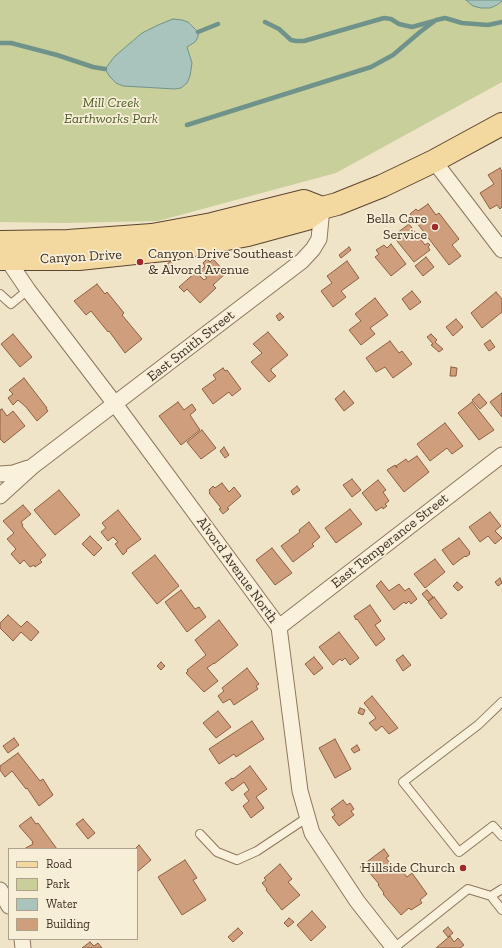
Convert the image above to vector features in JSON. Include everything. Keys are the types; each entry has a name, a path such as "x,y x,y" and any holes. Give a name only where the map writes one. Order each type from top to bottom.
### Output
{"main road":[{"path":"322,208 338,204 382,186 434,161 502,124"},
{"name":"Canyon Drive","path":"2,253 68,241 152,235 212,224 304,201 322,208"}],"street":[{"path":"434,161 502,250"},
{"name":"East Smith Street","path":"0,496 33,466 302,262 319,239 322,208"},
{"name":"Alvord Avenue North","path":"2,253 279,627 300,791 312,833 357,901 394,948"},
{"name":"East Temperance Street","path":"279,627 502,455"},
{"name":"East Smith Street","path":"0,474 12,473 33,466"},
{"path":"0,890 8,904"}],"lane":[{"path":"0,294 11,304 28,290"},
{"path":"502,702 478,725 403,782 459,852 493,826 502,836"},
{"path":"200,834 217,852 237,860 257,851 308,817"},
{"path":"394,948 468,889 491,896 502,910"},
{"path":"491,896 502,889"}],"green space":[{"name":"Mill Creek Earthworks Park","path":"0,0 502,0 502,82 336,173 158,221 65,223 0,222"}],"water":[{"path":"466,0 502,1 490,8 481,8 473,6"},
{"path":"173,19 188,22 198,32 198,37 195,42 187,47 192,63 190,76 187,83 181,88 175,89 123,86 116,83 105,69 115,56 142,33"}],"building":[{"path":"500,168 502,171 502,207 500,209 497,205 490,209 480,193 494,184 488,175"},
{"name":"Bella Care Service","path":"428,204 436,215 439,213 459,239 452,245 461,256 449,265 410,214 416,209 418,211"},
{"path":"409,224 425,245 428,243 430,245 428,247 430,250 414,262 393,236"},
{"path":"391,244 406,264 391,276 375,257 379,254 376,250 384,245 387,248"},
{"path":"349,247 351,250 341,258 339,255"},
{"path":"426,257 434,267 423,276 415,266"},
{"path":"207,259 210,262 213,259 226,273 213,285 216,288 200,303 187,289 184,292 179,287 196,272 204,280 207,278 200,271 205,266 203,263"},
{"path":"171,261 176,269 171,272 167,264"},
{"path":"347,261 359,278 341,291 346,297 333,307 321,291 332,283 327,276"},
{"path":"97,284 105,294 107,292 124,313 122,315 142,339 125,353 109,331 108,332 91,311 86,315 74,301"},
{"path":"412,291 421,302 410,310 402,299"},
{"path":"496,292 502,299 502,312 482,328 471,313"},
{"path":"375,298 388,315 370,328 375,334 361,345 349,330 361,321 355,314"},
{"path":"280,313 284,317 279,321 276,316"},
{"path":"456,319 463,327 453,336 446,327"},
{"path":"268,332 288,355 271,369 276,376 269,382 251,362 262,353 253,344"},
{"path":"13,334 32,357 20,367 1,344"},
{"path":"431,334 437,340 435,342 443,349 439,352 431,345 433,344 427,337"},
{"path":"490,340 495,347 489,351 484,344"},
{"path":"390,341 399,353 402,351 412,364 393,378 385,367 376,372 366,358"},
{"path":"451,367 457,368 456,376 450,376"},
{"path":"223,368 225,371 227,370 241,389 232,396 229,392 213,404 202,389 216,379 213,375"},
{"path":"24,378 48,411 37,421 26,407 18,400 13,405 8,398 13,394 9,390"},
{"path":"344,391 354,403 344,411 335,399"},
{"path":"502,393 502,417 490,402"},
{"path":"479,394 487,403 480,409 472,400"},
{"path":"178,402 184,410 192,404 196,410 190,415 200,430 181,445 159,416"},
{"path":"472,402 494,430 479,440 458,413"},
{"path":"2,409 7,416 13,411 25,426 4,443 0,439 0,410"},
{"path":"445,423 463,446 452,454 447,448 430,461 417,444"},
{"path":"202,430 216,448 201,459 187,442"},
{"path":"224,447 229,455 225,458 220,451"},
{"path":"417,456 429,472 404,492 387,470 395,465 397,468 396,466 406,459 408,462"},
{"path":"352,479 361,490 352,497 343,485"},
{"path":"378,480 386,490 383,492 389,501 385,504 387,506 376,511 362,493"},
{"path":"222,483 229,492 234,487 241,496 227,508 229,509 223,514 219,509 221,508 209,493 209,490 213,486 215,488"},
{"path":"297,486 300,490 293,495 291,491"},
{"path":"59,490 80,515 55,535 34,510"},
{"path":"23,505 31,514 21,522 23,525 22,526 46,555 40,560 42,562 35,567 34,565 30,567 24,560 20,564 11,554 16,549 7,539 14,533 3,521"},
{"path":"350,509 362,524 336,543 325,528"},
{"path":"118,510 141,539 126,550 127,551 123,555 115,544 118,542 113,537 108,541 101,532 106,528 102,523"},
{"path":"490,512 501,526 495,531 502,538 495,544 488,536 480,542 469,527"},
{"path":"309,522 320,537 312,544 314,546 293,562 281,546 300,532 299,530"},
{"path":"90,536 102,548 94,556 82,544"},
{"path":"459,538 470,554 453,565 442,550"},
{"path":"272,548 292,573 275,585 256,560"},
{"path":"155,555 179,586 157,604 132,573"},
{"path":"435,559 445,572 425,588 414,574"},
{"path":"500,578 502,583 498,586 495,582"},
{"path":"381,581 389,591 399,584 405,591 409,588 417,599 411,604 409,601 406,604 404,602 394,610 376,586"},
{"path":"457,582 463,587 458,591 453,586"},
{"path":"181,590 195,609 199,607 206,617 187,632 165,602"},
{"path":"427,590 433,597 428,601 422,594"},
{"path":"434,597 447,614 441,619 428,602"},
{"path":"370,605 381,621 375,625 385,639 376,646 354,616"},
{"path":"8,615 21,627 27,621 39,632 31,641 21,632 13,641 0,628 0,623"},
{"path":"219,620 238,645 207,668 218,681 204,692 186,673 188,671 187,670 206,655 195,640"},
{"path":"339,632 359,658 350,665 345,658 342,661 340,659 333,665 319,647"},
{"path":"403,655 411,665 403,671 396,660"},
{"path":"314,657 323,668 314,675 305,664"},
{"path":"161,662 165,666 161,670 157,666"},
{"path":"247,668 259,684 256,686 258,689 234,705 230,699 223,703 218,696 224,691 222,688"},
{"path":"372,696 398,728 389,734 382,726 376,731 369,723 376,718 364,703"},
{"path":"360,708 365,710 363,715 358,713"},
{"path":"218,711 231,727 216,738 203,723"},
{"path":"252,721 264,739 236,757 234,754 219,764 209,749"},
{"path":"14,738 19,745 8,753 3,746"},
{"path":"335,739 351,769 335,778 319,748"},
{"path":"357,745 360,750 354,753 351,749"},
{"path":"18,753 40,781 43,779 53,795 39,806 27,788 26,789 12,771 5,777 0,770 0,766"},
{"path":"250,766 267,789 256,797 264,808 251,818 243,806 249,801 244,794 249,790 244,782 232,791 225,783"},
{"path":"343,800 347,805 350,803 354,809 351,811 354,815 339,826 332,817 335,815 331,809"},
{"path":"31,817 36,824 38,823 56,848 26,848 33,844 33,842 19,826"},
{"path":"83,819 95,833 88,839 76,824"},
{"path":"139,845 151,860 138,871 138,848 136,848"},
{"path":"384,849 389,856 386,858 396,871 400,868 407,877 412,873 427,894 420,900 422,903 411,910 409,908 401,915 383,894 384,893 378,885 379,884 368,871 365,873 360,867"},
{"path":"185,860 197,878 193,880 206,900 182,915 158,877"},
{"path":"280,864 292,879 288,882 300,895 282,910 262,883 266,880 264,878"},
{"path":"312,911 326,927 311,941 297,925"},
{"path":"289,918 294,922 288,927 284,923"},
{"path":"448,927 453,933 448,937 443,931"},
{"path":"238,928 243,933 233,942 228,937"},
{"path":"450,936 454,942 458,938 464,945 460,948 436,948"},
{"path":"90,942 94,946 98,943 102,948 82,948"}],"waterway":[{"path":"265,22 279,29 291,40 304,41 384,18 412,27 434,21"},
{"path":"187,125 371,67 393,55 436,20 445,18 462,23 488,25 502,22"},
{"path":"198,32 218,24"},
{"path":"0,43 11,43 57,55 93,67 105,69"}],"place":[{"name":"Bella Care Service","path":"435,227"},
{"name":"Canyon Drive Southeast & Alvord Avenue","path":"140,262"},
{"name":"Hillside Church","path":"463,868"}]}
